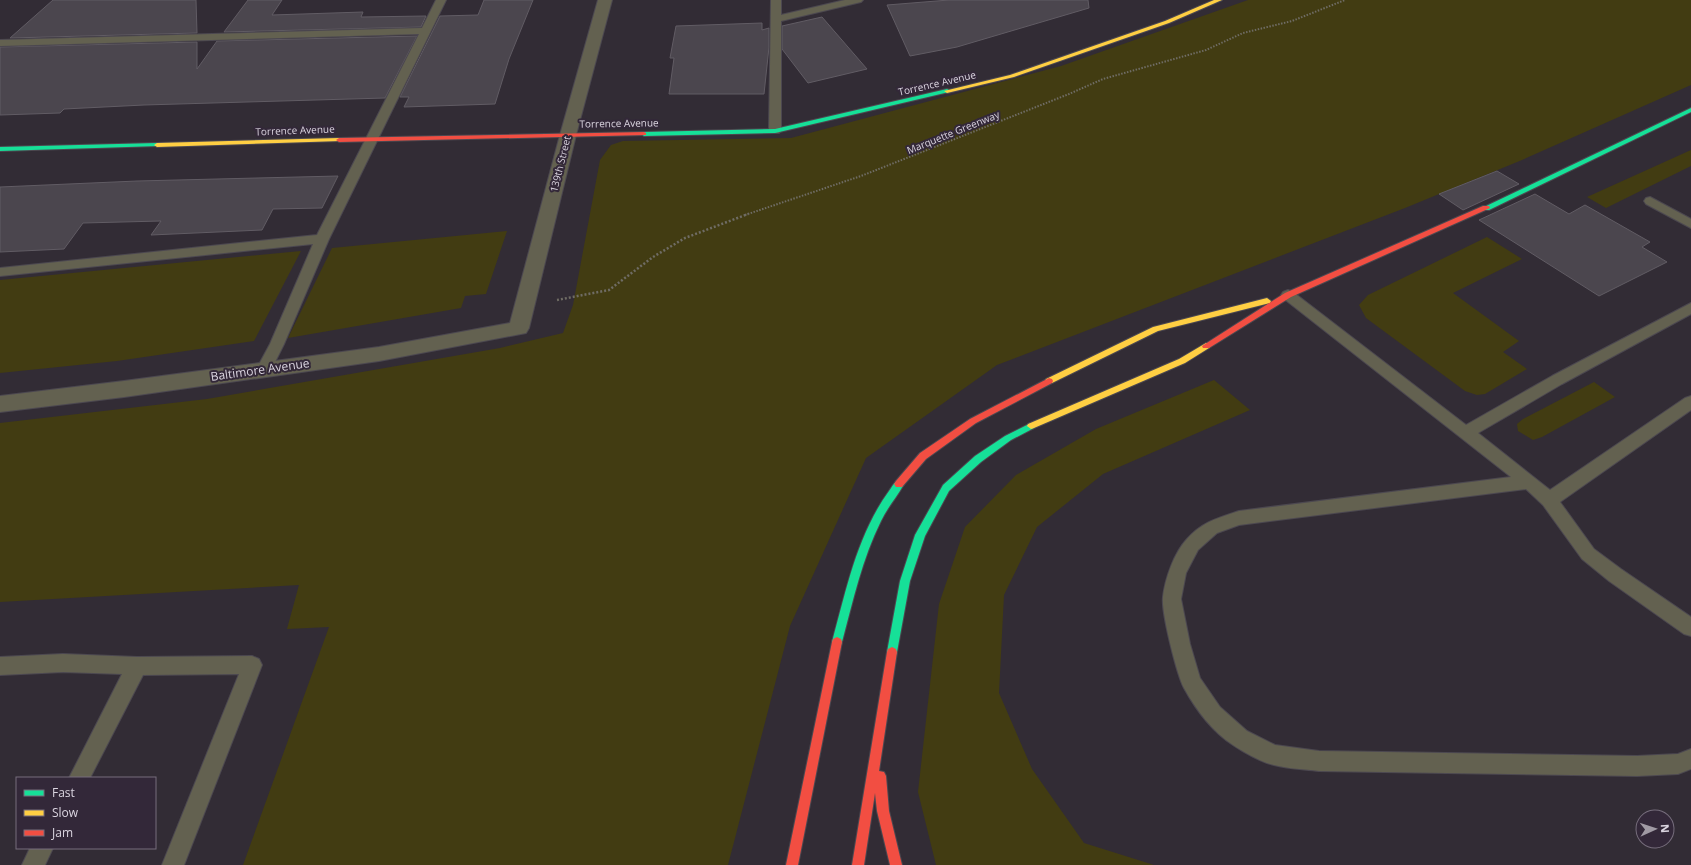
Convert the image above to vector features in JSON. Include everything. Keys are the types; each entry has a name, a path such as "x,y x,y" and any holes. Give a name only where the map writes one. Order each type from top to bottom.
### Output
{"main road":[{"name":"Torrence Avenue","path":"0,149 371,139 775,131 1012,76 1167,22 1219,0"},
{"path":"858,865 877,739 905,582 920,535 946,488 978,459 1008,438 1045,419 1182,361 1288,295 1502,201 1691,110"},
{"path":"792,865 837,643 864,550 888,498 923,456 973,421 1031,390 1156,329 1288,295"},
{"path":"877,739 883,811 896,865"}],"street":[{"name":"139th Street","path":"519,328 568,135 605,0"},
{"name":"Baltimore Avenue","path":"0,404 379,354 519,328"}],"lane":[{"path":"264,370 277,344 322,239 441,0"},
{"path":"775,131 776,0"},
{"path":"776,19 858,0"},
{"path":"0,43 425,31"},
{"path":"1650,201 1691,224"},
{"path":"0,272 322,239"},
{"path":"1288,295 1529,482 1549,500 1588,554 1615,575 1691,628"},
{"path":"1465,433 1557,380 1691,308"},
{"path":"1549,500 1691,402"},
{"path":"1529,482 1239,518 1210,528 1192,545 1177,572 1172,599 1180,644 1191,682 1213,714 1240,738 1273,755 1319,761 1637,766 1678,764 1691,759"},
{"path":"0,666 63,663 137,666 252,665 174,865"},
{"path":"79,777 137,666"},
{"path":"33,865 41,849"}],"path":[{"name":"Marquette Greenway","path":"577,297 609,290 653,257 686,238 726,221 861,176 1103,79 1206,50 1227,39 1243,33 1292,21 1344,0"}],"shaded area":[{"path":"1248,0 1691,0 1691,85 1522,160 1405,208 997,365 866,458 790,626 728,865 243,865 329,627 287,629 299,585 0,602 0,423 207,399 500,348 563,333 573,305 600,160 611,145 623,141 791,138 1061,66"},
{"path":"1691,150 1691,166 1606,208 1587,197"},
{"path":"507,231 486,294 465,296 461,308 288,338 332,248"},
{"path":"1487,237 1522,259 1453,293 1519,341 1503,352 1527,369 1485,394 1477,395 1465,391 1366,318 1359,305 1368,295"},
{"path":"301,251 254,341 117,361 0,373 0,280"},
{"path":"1214,380 1250,410 1103,474 1037,527 1004,595 999,693 1032,769 1084,843 1154,865 936,865 918,792 939,604 965,527 1016,475 1096,429"},
{"path":"1594,382 1615,397 1542,437 1533,440 1518,431 1517,424 1523,419"}],"building":[{"path":"53,0 196,0 197,33 10,38"},
{"path":"248,0 282,0 272,15 363,12 361,17 426,16 421,27 224,32"},
{"path":"484,0 533,0 509,59 495,104 404,107 409,97 400,97 440,16 478,15"},
{"path":"949,0 1088,0 1089,8 957,47 910,56 887,5"},
{"path":"822,17 867,69 808,83 782,49 782,26"},
{"path":"762,23 762,30 769,28 769,47 764,94 669,94 674,58 670,58 676,26"},
{"path":"417,36 385,98 144,105 64,109 60,113 0,115 0,47 197,42 197,69 217,41"},
{"path":"1497,171 1519,184 1463,210 1439,194"},
{"path":"338,176 322,208 273,209 262,230 151,235 161,221 83,223 64,249 0,252 0,187 137,181"},
{"path":"1535,194 1569,214 1585,205 1650,242 1642,247 1667,262 1599,296 1479,220"}],"traffic: fast":[{"path":"644,134 775,131 947,91"},
{"path":"1486,208 1691,110"},
{"path":"0,149 157,145"},
{"path":"892,652 905,581 920,535 946,488 978,459 1008,438 1031,426"},
{"path":"837,642 860,559 877,519 899,484"}],"traffic: slow":[{"path":"947,91 1012,76 1167,22 1219,0"},
{"path":"157,145 339,140"},
{"path":"1049,381 1156,329 1267,301"},
{"path":"1031,426 1182,361 1206,346"}],"traffic: jam":[{"path":"339,140 644,134"},
{"path":"1206,346 1288,295 1486,208"},
{"path":"899,484 923,456 973,421 1049,381"},
{"path":"792,865 837,642"},
{"path":"858,865 892,652"},
{"path":"880,776 883,811 896,865"}]}
